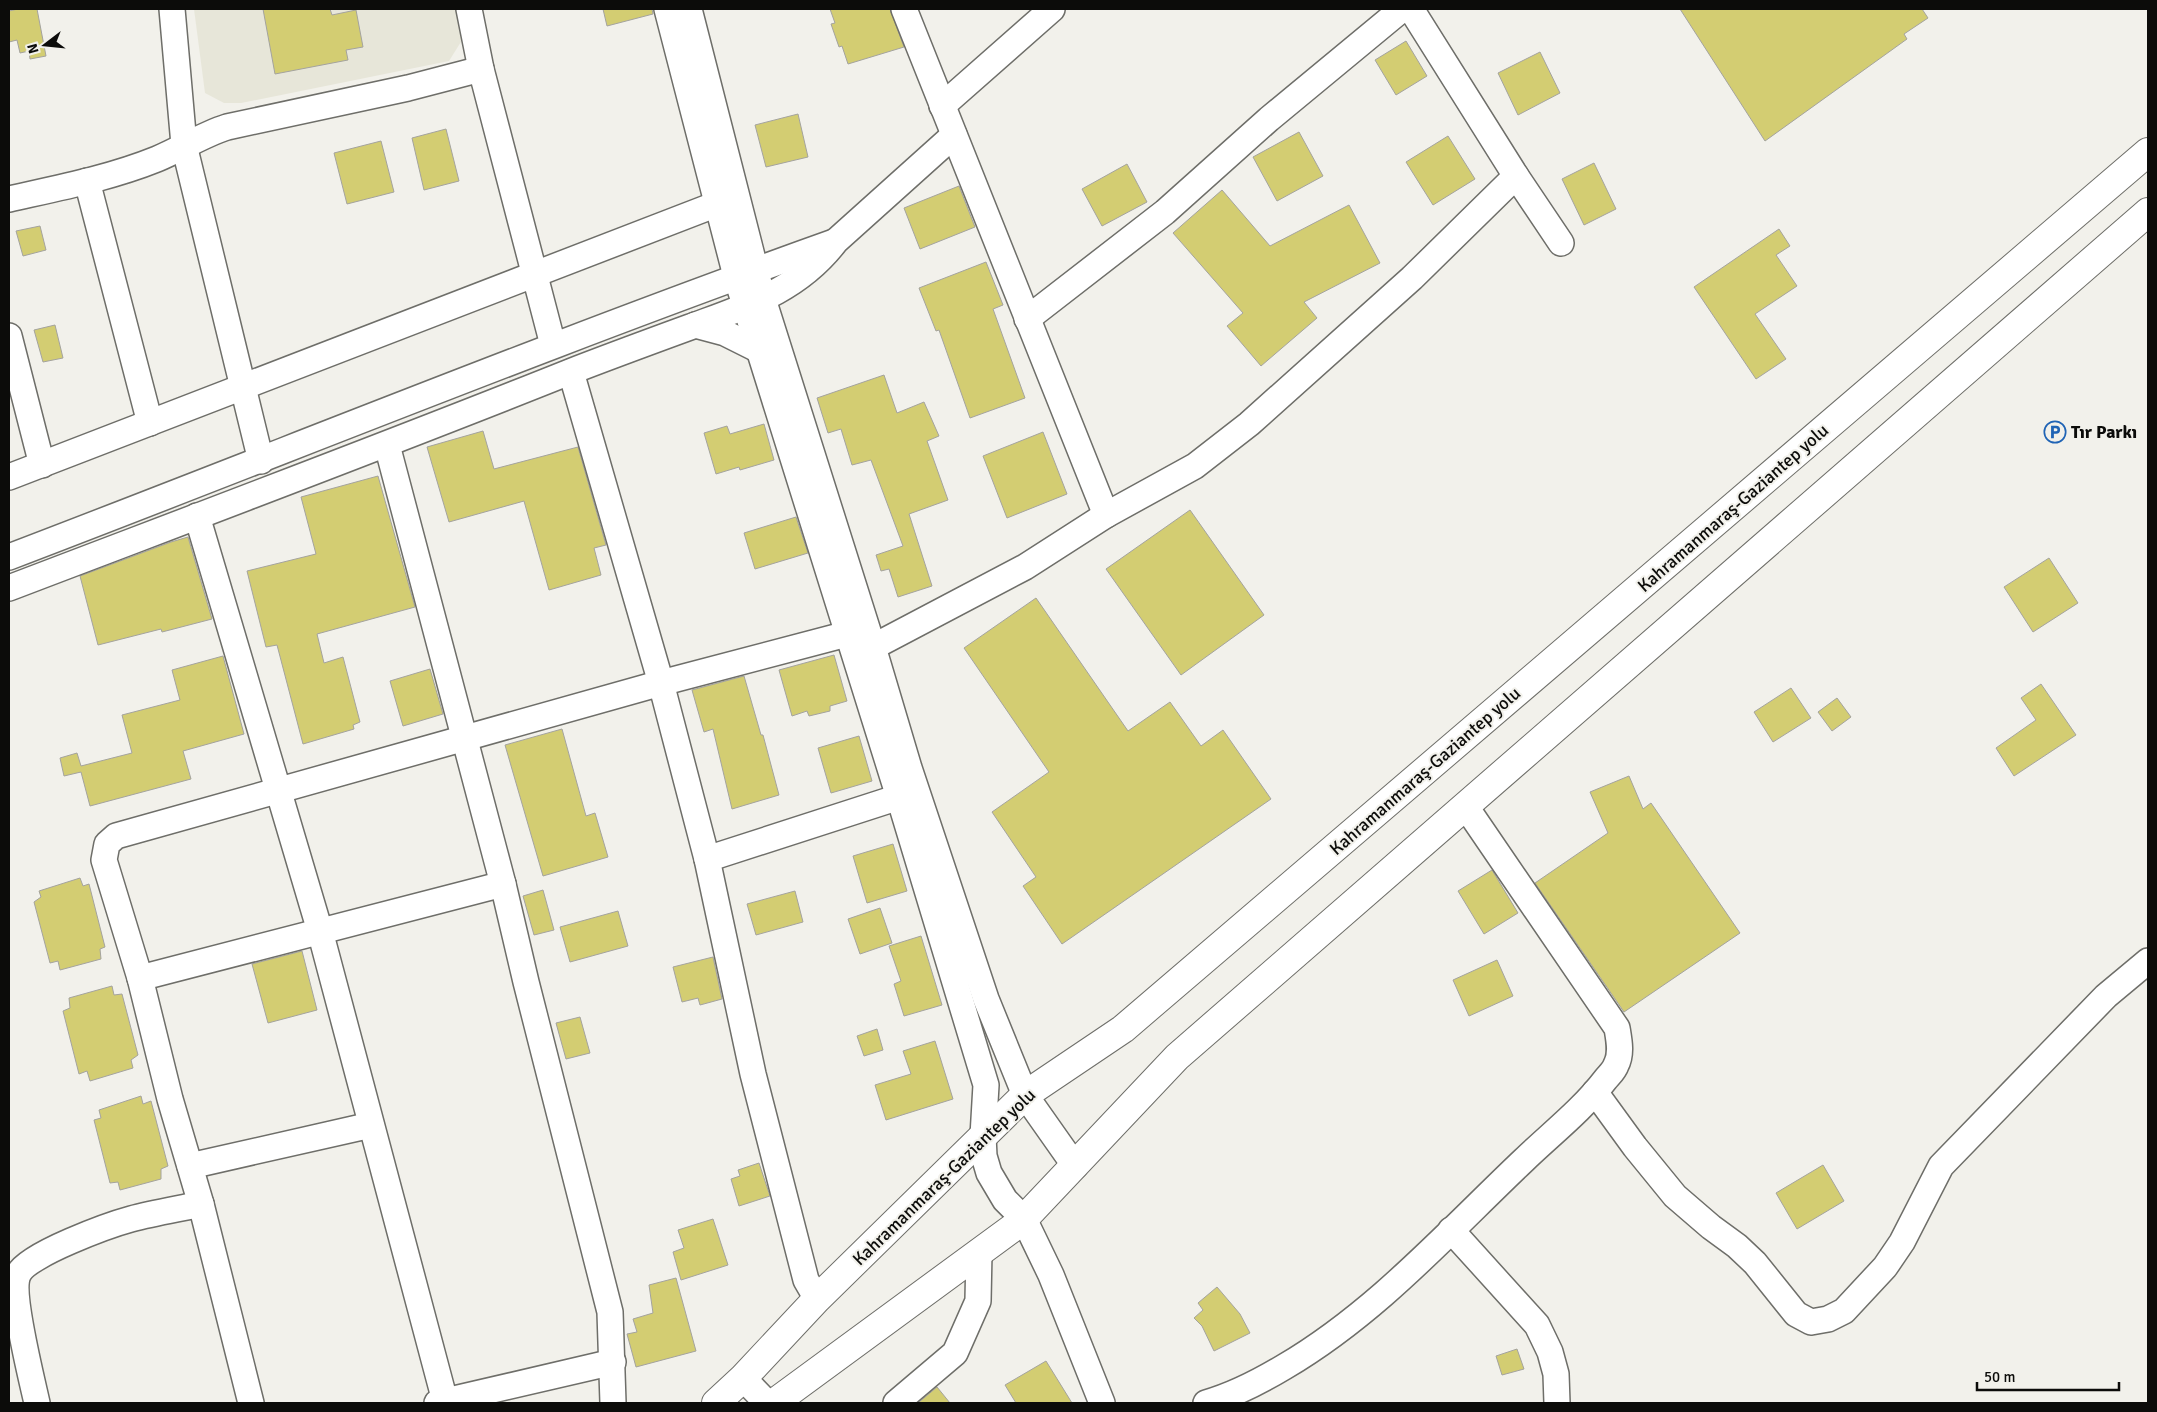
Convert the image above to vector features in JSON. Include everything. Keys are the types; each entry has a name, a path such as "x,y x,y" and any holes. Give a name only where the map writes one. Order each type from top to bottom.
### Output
{"highway":[{"name":"Kahramanmaraş-Gaziantep yolu","path":"716,1403 743,1378 817,1299 1025,1095 1123,1029 2148,152"},
{"path":"774,1403 1024,1219 1177,1057 2148,212"}],"street":[{"path":"172,9 184,145 261,460"},
{"path":"469,9 481,68 553,345"},
{"path":"667,9 717,204 746,273"},
{"path":"689,9 746,273 754,302 873,647 909,768 923,842 986,1085 983,1136 984,1156 992,1180 1005,1200 1024,1219 1051,1275 1102,1403"},
{"path":"904,9 1106,515"},
{"path":"942,106 1052,9"},
{"path":"1027,319 1165,212 1269,119 1402,9"},
{"path":"1411,9 1516,176 1561,243"},
{"path":"9,199 87,181 158,158 227,127 408,88 481,68"},
{"path":"9,588 387,445 754,302 805,274 821,260 836,241 954,135"},
{"path":"873,647 1025,568 1106,515 1195,466 1249,424 1412,278 1516,176"},
{"path":"87,181 150,423"},
{"path":"9,477 717,204"},
{"path":"9,557 553,345 836,241"},
{"path":"754,302 759,350 899,797 923,842 1025,1095 1075,1166"},
{"path":"695,325 725,333 759,350"},
{"path":"9,336 42,465"},
{"path":"571,372 661,683 707,859 753,1074 806,1280 817,1299"},
{"path":"387,445 503,884 610,1312 613,1403"},
{"path":"197,516 320,930 441,1402 613,1362"},
{"path":"251,1403 202,1204 154,1038 140,978 104,860 107,844 116,836 661,683 847,634"},
{"path":"707,859 899,797"},
{"path":"1206,1403 1253,1385 1324,1342 1352,1322 1394,1286 1450,1230 1596,1092 1616,1066 1620,1052 1618,1028 1466,807"},
{"path":"140,978 503,884"},
{"path":"1596,1092 1675,1196 1755,1263 1796,1314 1811,1322 1828,1320 1844,1311 1885,1267 1902,1242 1942,1166 2106,996 2148,961"},
{"path":"190,1166 371,1125"},
{"path":"37,1403 19,1312 16,1286 19,1272 44,1252 129,1219 202,1204"},
{"path":"1450,1230 1538,1326 1550,1352 1556,1374 1557,1403"},
{"path":"896,1403 955,1353 978,1301 979,1252"},
{"path":"743,1378 767,1403"}],"shaded area":[{"path":"194,9 458,9 464,37 449,61 241,103 224,103 205,93"}],"building":[{"path":"37,9 46,56 30,59 29,51 20,53 17,40 9,42 9,11"},
{"path":"263,9 330,9 332,15 356,10 363,47 346,50 348,60 275,74"},
{"path":"603,9 652,9 653,14 607,26"},
{"path":"830,9 890,9 904,47 848,64 842,46 839,47 831,24 835,23"},
{"path":"1680,9 1922,9 1928,18 1904,34 1907,39 1765,141"},
{"path":"1406,41 1427,76 1396,95 1375,60"},
{"path":"1540,52 1560,93 1518,115 1498,73"},
{"path":"798,114 808,157 766,167 755,125"},
{"path":"446,129 459,181 424,190 412,138"},
{"path":"1299,132 1323,176 1277,201 1253,157"},
{"path":"1448,136 1475,179 1433,205 1406,162"},
{"path":"381,141 394,192 347,204 334,153"},
{"path":"1594,163 1616,209 1584,225 1562,179"},
{"path":"1127,164 1147,202 1102,226 1082,189"},
{"path":"959,186 975,227 920,249 904,208"},
{"path":"1222,190 1270,246 1349,205 1380,263 1304,302 1317,318 1261,366 1227,326 1243,313 1173,233"},
{"path":"40,226 46,250 23,256 16,231"},
{"path":"1779,229 1790,246 1776,255 1797,286 1755,314 1786,359 1756,379 1694,287"},
{"path":"986,262 1003,305 993,309 1025,398 970,418 939,330 936,331 919,288"},
{"path":"55,325 63,358 43,362 34,330"},
{"path":"884,375 897,413 924,402 939,436 927,441 948,500 909,514 932,586 898,597 889,569 881,571 876,555 903,546 871,460 852,465 841,429 828,433 817,398"},
{"path":"764,424 774,460 740,470 739,467 716,474 704,433 727,426 730,434"},
{"path":"483,431 494,469 578,447 606,545 594,548 601,575 549,590 524,501 449,522 427,447"},
{"path":"1043,432 1067,494 1007,518 983,456"},
{"path":"378,476 415,607 317,634 324,663 343,657 360,722 353,725 354,729 303,744 277,645 266,647 247,571 316,554 301,497"},
{"path":"1190,510 1264,615 1181,675 1106,569"},
{"path":"796,517 808,553 755,569 744,533"},
{"path":"188,537 212,619 162,632 161,629 98,645 80,576"},
{"path":"2049,558 2078,603 2033,632 2004,587"},
{"path":"1036,598 1128,731 1170,702 1201,746 1223,730 1271,799 1062,944 1023,886 1036,877 992,812 1049,772 964,648"},
{"path":"834,655 847,701 830,706 830,711 809,716 807,711 792,716 779,670"},
{"path":"223,656 244,734 183,751 191,779 90,806 81,772 64,776 60,758 77,753 81,766 132,753 122,715 180,700 172,670"},
{"path":"430,669 443,714 403,726 390,681"},
{"path":"744,676 761,735 763,735 779,795 732,809 713,729 704,732 692,690"},
{"path":"2041,684 2076,735 2014,776 1996,748 2036,720 2021,698"},
{"path":"1791,688 1811,718 1773,742 1754,712"},
{"path":"1837,698 1851,717 1832,731 1818,712"},
{"path":"562,729 586,816 595,813 608,857 543,876 505,745"},
{"path":"859,736 872,781 831,793 818,748"},
{"path":"1629,776 1643,809 1651,803 1740,933 1624,1012 1535,883 1608,833 1590,792"},
{"path":"893,844 907,891 867,903 853,856"},
{"path":"1492,870 1518,913 1484,934 1458,891"},
{"path":"80,878 83,886 89,884 105,947 100,949 101,959 60,970 58,961 50,963 34,902 41,897 39,891"},
{"path":"543,890 554,930 534,935 523,896"},
{"path":"795,891 803,922 756,935 747,904"},
{"path":"880,908 892,943 860,954 848,919"},
{"path":"618,911 628,946 570,962 560,927"},
{"path":"921,936 942,1005 904,1016 894,984 901,981 889,946"},
{"path":"302,951 317,1010 268,1023 252,964"},
{"path":"713,957 722,999 700,1005 698,998 682,1002 673,967"},
{"path":"1497,960 1513,996 1469,1016 1453,980"},
{"path":"112,986 114,995 122,994 138,1055 131,1060 133,1068 90,1081 87,1071 79,1074 63,1011 70,1008 69,998"},
{"path":"580,1017 590,1053 566,1059 556,1023"},
{"path":"877,1029 883,1050 864,1056 857,1036"},
{"path":"935,1041 953,1099 886,1120 875,1085 911,1074 903,1051"},
{"path":"141,1096 143,1104 151,1101 168,1166 161,1169 161,1179 120,1190 118,1182 110,1183 94,1120 101,1118 99,1110"},
{"path":"759,1163 770,1196 739,1206 731,1179 740,1176 738,1170"},
{"path":"1823,1165 1844,1201 1797,1229 1776,1193"},
{"path":"713,1219 728,1265 681,1280 673,1252 684,1248 678,1230"},
{"path":"676,1278 696,1351 636,1367 627,1334 637,1332 633,1319 653,1313 649,1285"},
{"path":"1217,1287 1240,1314 1250,1333 1214,1351 1202,1326 1194,1318 1203,1310 1198,1303"},
{"path":"1517,1349 1524,1369 1502,1375 1496,1356"},
{"path":"1046,1361 1072,1403 1016,1403 1005,1385"},
{"path":"937,1387 950,1403 918,1403"}],"place":[{"name":"Tır Parkı","path":"2055,432"}]}
